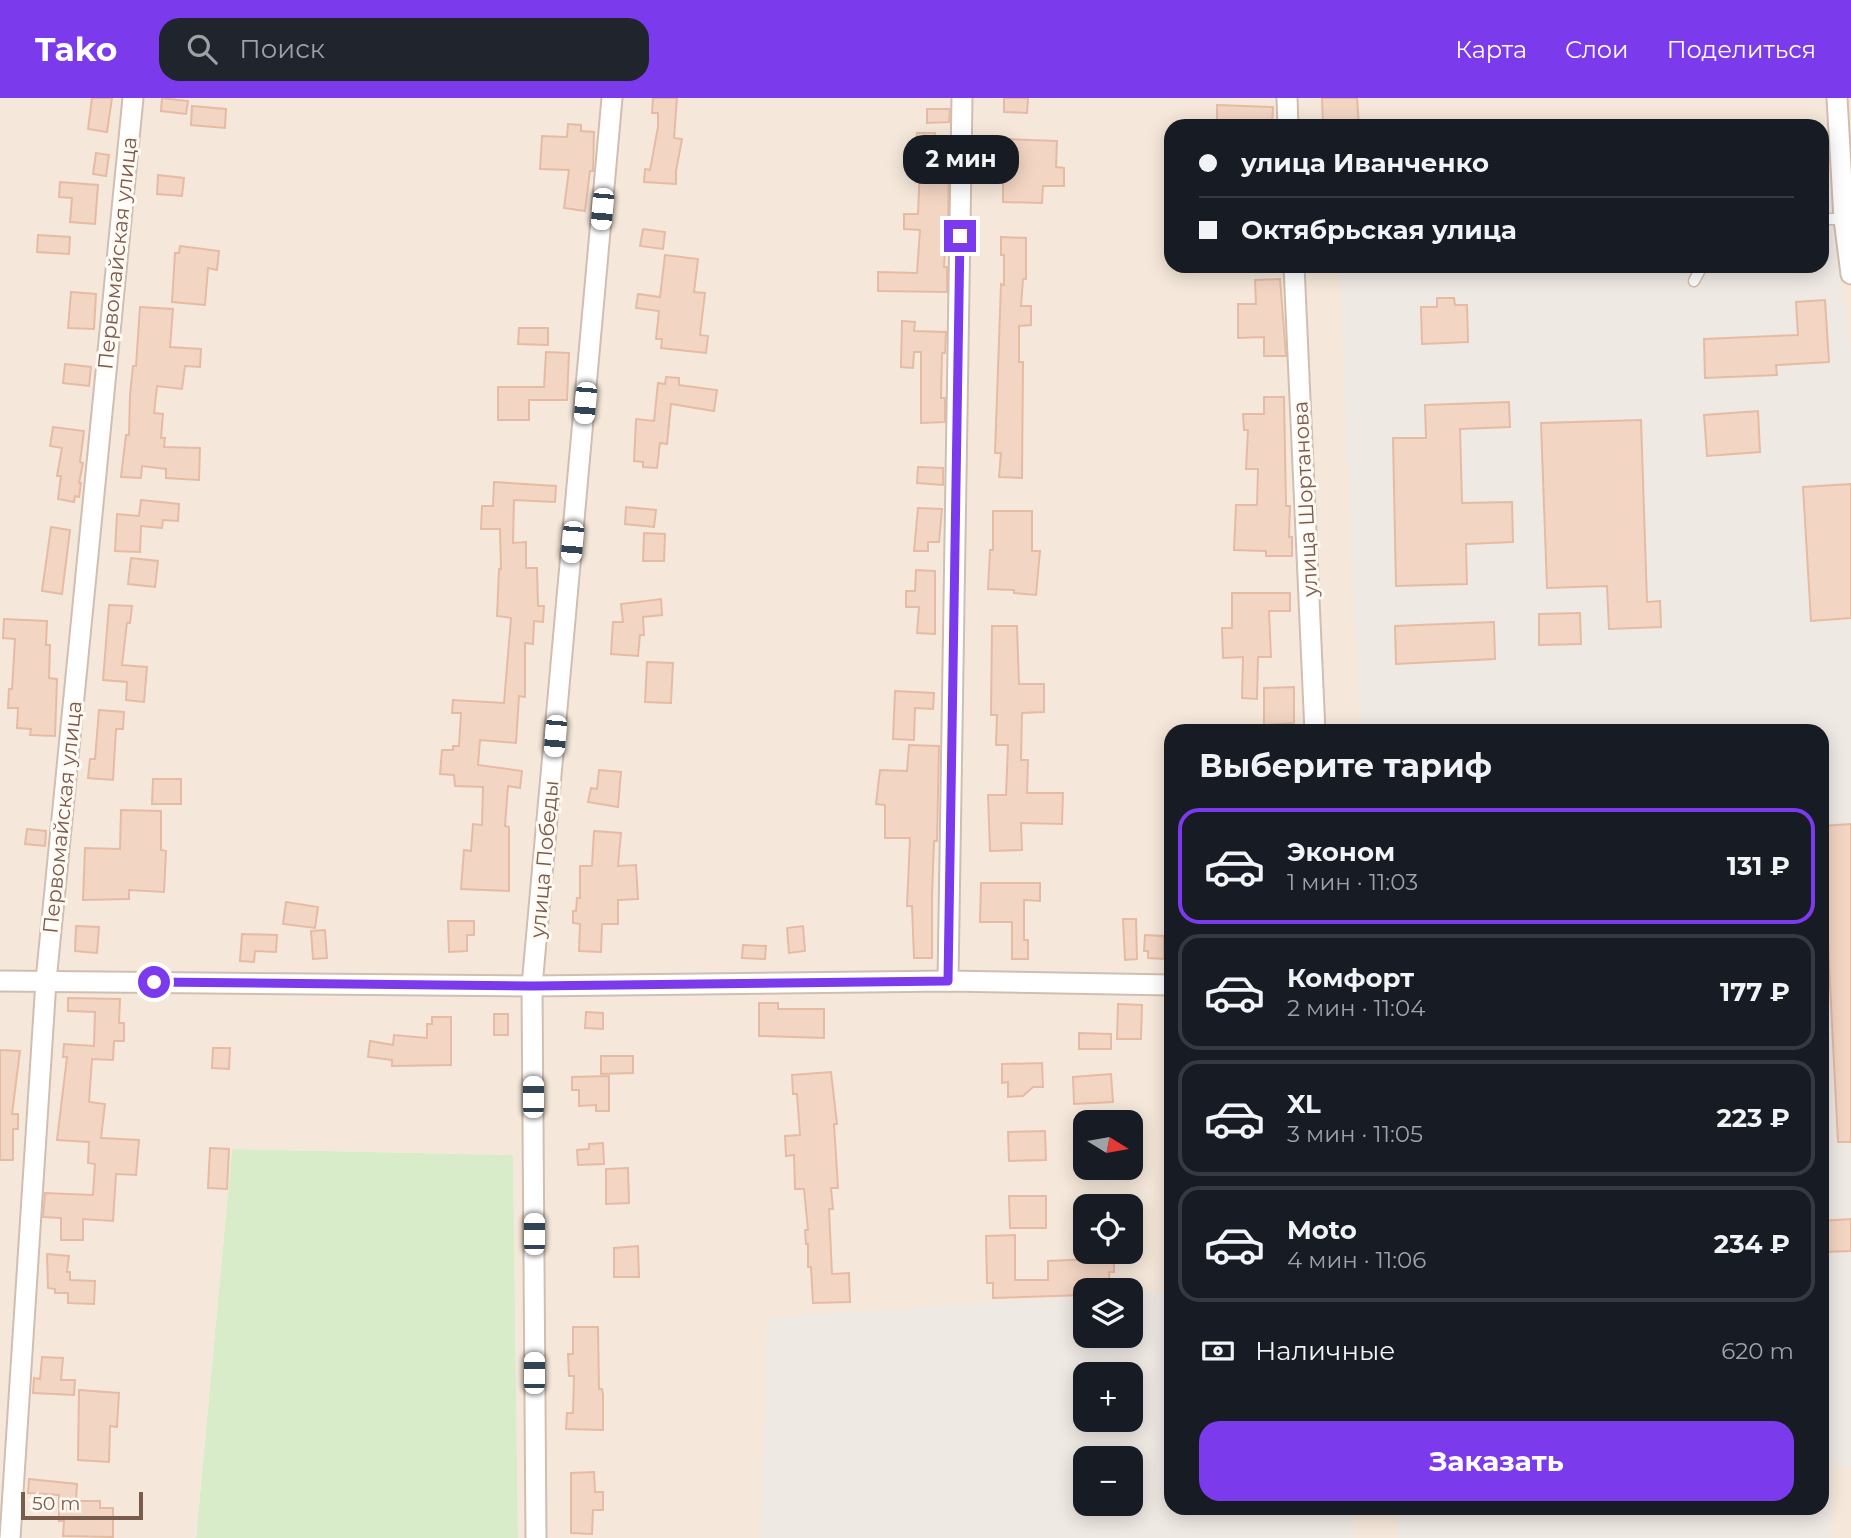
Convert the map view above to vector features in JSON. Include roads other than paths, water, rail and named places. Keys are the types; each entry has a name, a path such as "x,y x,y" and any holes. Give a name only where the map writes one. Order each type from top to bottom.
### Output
{"street":[{"name":"Первомайская улица","path":"9,1538 46,981 133,98"},
{"name":"улица Победы","path":"536,1538 532,986 612,98"},
{"path":"948,981 962,98"},
{"path":"1287,98 1288,119"},
{"path":"1837,98 1844,219 1851,274"},
{"name":"улица Шортанова","path":"1294,273 1315,724"},
{"path":"0,981 532,986 948,981 1164,985"}],"lane":[{"path":"1829,219 1844,219"},
{"path":"1694,281 1698,273"}]}
